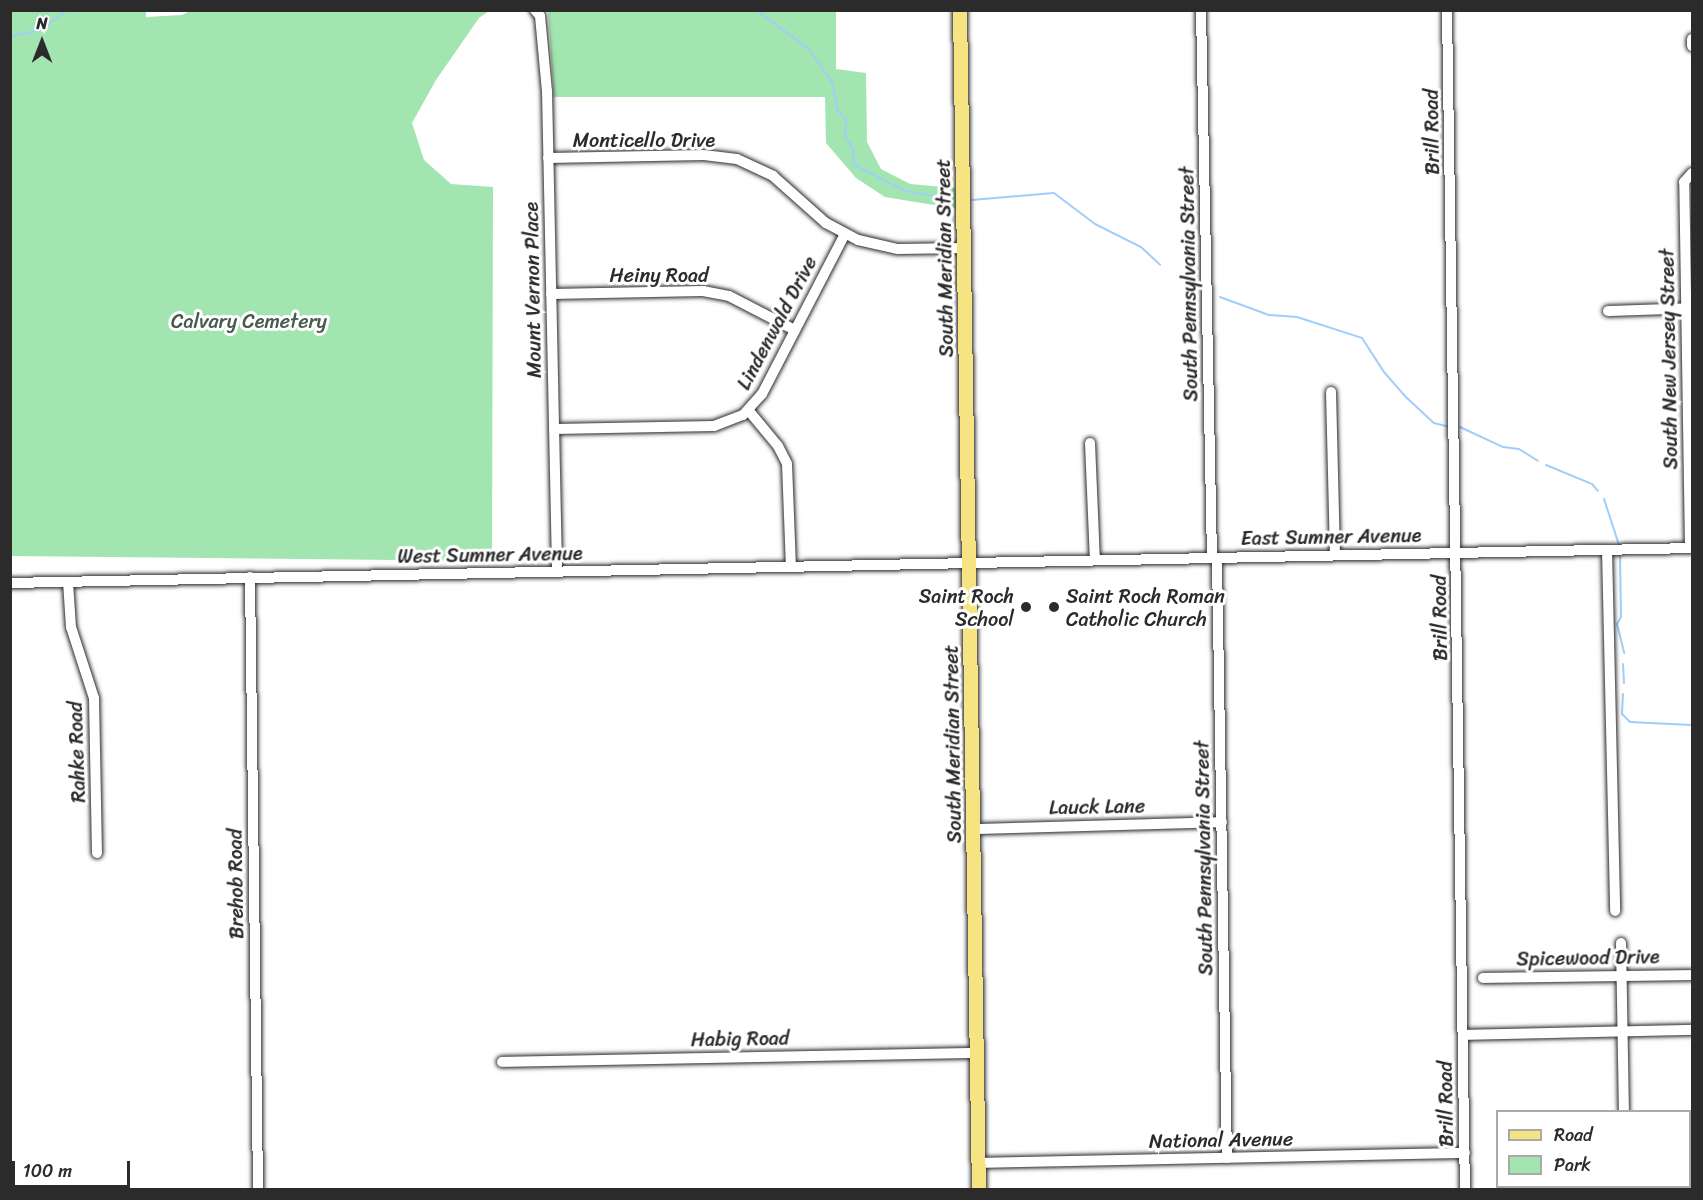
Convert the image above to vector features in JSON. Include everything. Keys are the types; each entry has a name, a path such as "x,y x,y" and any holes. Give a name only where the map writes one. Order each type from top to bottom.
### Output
{"main road":[{"name":"South Meridian Street","path":"960,10 979,1190"}],"street":[{"name":"Mount Vernon Place","path":"535,10 543,36 548,158 557,572"},
{"name":"South Pennsylvania Street","path":"1201,10 1222,822 1227,1158"},
{"name":"Brill Road","path":"1447,10 1465,1190"},
{"path":"1692,39 1692,46"},
{"name":"Monticello Drive","path":"548,158 704,155 737,159 780,180 844,234 898,249 964,248"},
{"name":"South New Jersey Street","path":"1691,548 1689,308 1684,182 1692,172"},
{"name":"Lindenwald Drive","path":"554,429 714,426 749,411 762,394 844,234"},
{"name":"Heiny Road","path":"551,294 703,291 729,296 795,330"},
{"path":"1608,311 1689,308"},
{"path":"1332,393 1335,555"},
{"path":"749,411 782,451 787,464 791,566"},
{"path":"1090,443 1095,560"},
{"name":"East Sumner Avenue","path":"970,565 1215,557 1691,548"},
{"path":"1607,550 1615,911"},
{"name":"West Sumner Avenue","path":"10,583 791,566 970,565"},
{"name":"Brehob Road","path":"250,577 258,1190"},
{"name":"Rahke Road","path":"68,582 71,627 94,698 97,853"},
{"name":"Lauck Lane","path":"974,829 1222,822"},
{"path":"1620,943 1624,1110"},
{"name":"Spicewood Drive","path":"1483,978 1692,975"},
{"path":"1464,1035 1692,1030"},
{"name":"Habig Road","path":"502,1062 977,1053"},
{"name":"National Avenue","path":"979,1164 1465,1153"}],"green space":[{"name":"Calvary Cemetery","path":"192,10 489,11 479,18 436,80 412,123 424,160 451,184 493,187 492,561 11,556 11,11 146,11 146,17 182,15"},
{"path":"548,11 836,11 836,69 866,73 867,142 881,169 910,184 955,188 958,209 885,197 856,178 826,143 825,97 554,97"}],"waterway":[{"path":"10,36 41,30 68,10"},
{"path":"756,10 809,49 833,84 837,110 846,119 845,137 853,148 854,165 905,191 951,199"},
{"path":"972,200 1054,193 1095,224 1141,247 1160,265"},
{"path":"1178,278 1196,288"},
{"path":"1220,297 1269,315 1297,317 1362,338 1384,372 1407,398 1434,423 1450,427"},
{"path":"1460,427 1503,447 1519,449 1538,461"},
{"path":"1546,465 1592,484 1598,491"},
{"path":"1604,499 1619,545"},
{"path":"1620,555 1621,617 1617,624 1624,653"},
{"path":"1623,664 1624,683"},
{"path":"1623,694 1622,714 1630,722 1692,725"}],"place":[{"name":"Saint Roch School","path":"1026,607"},
{"name":"Saint Roch Roman Catholic Church","path":"1054,607"}]}
